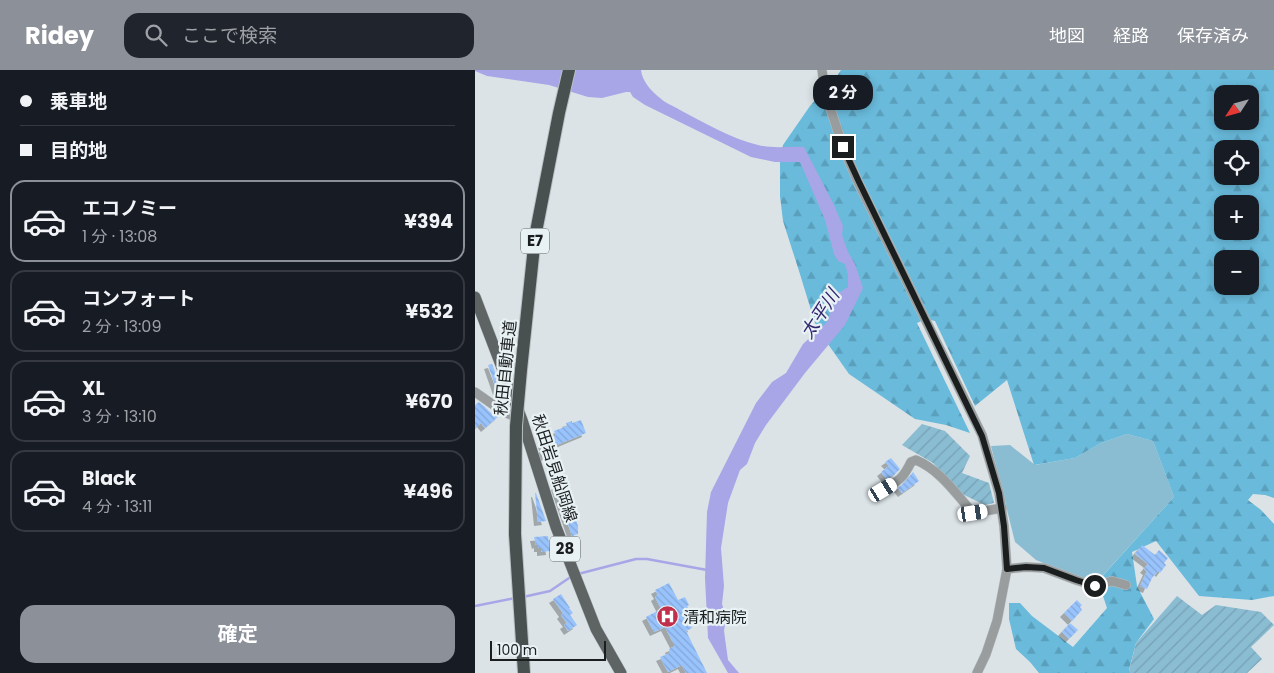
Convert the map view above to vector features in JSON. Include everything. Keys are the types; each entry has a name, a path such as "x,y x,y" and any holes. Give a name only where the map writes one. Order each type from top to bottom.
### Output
{"highway":[{"name":"秋田自動車道","path":"524,673 515,534 516,426 535,237 569,70"}],"main road":[{"name":"秋田岩見船岡線","path":"475,297 523,420 556,526 594,623 621,673"}],"street":[{"path":"822,70 825,92 843,147 982,436 999,493 1007,569 997,621 986,654 977,673"},
{"path":"475,392 502,411 523,420"},
{"path":"883,490 905,474 911,462 916,460 926,464 942,478 973,513 1001,508"},
{"path":"1007,569 1044,568 1095,586 1112,581 1126,585"}],"shaded area":[{"path":"475,70 641,70 647,86 662,100 718,130 758,145 804,147 834,205 843,226 842,235 863,288 845,325 805,373 766,425 755,443 747,464 740,470 728,503 721,548 724,586 722,604 726,616 724,631 728,660 739,673 728,673 708,638 705,578 707,512 711,492 756,403 772,382 786,373 803,344 827,322 837,294 848,287 848,275 845,264 838,261 834,254 825,220 800,162 775,162 751,157 645,105 633,97 630,92 602,98 588,97 549,85 487,76"},
{"path":"922,424 945,431 970,456 962,473 989,483 994,503 985,505 962,494 933,463 902,445"},
{"path":"1127,434 1153,441 1174,497 1095,584 1036,560 1015,542 991,446 1010,445 1035,465 1075,458 1101,443"},
{"path":"1177,596 1202,615 1216,605 1261,612 1274,625 1251,647 1262,659 1247,673 1131,673 1129,671 1136,643"}],"green space":[{"path":"841,70 1274,70 1274,498 1253,494 1248,500 1274,524 1274,596 1252,600 1199,596 1156,541 1132,552 1137,586 1154,619 1136,643 1129,670 1131,673 1039,673 1016,649 1009,619 1009,603 1020,603 1032,616 1073,647 1107,608 1098,581 1174,497 1153,441 1127,434 1101,443 1075,458 1034,465 1007,380 975,406 935,321 926,319 917,323 970,433 946,425 915,419 849,374 815,323 783,221 780,196 780,159 783,145 810,106"}],"building":[{"path":"492,364 502,389 497,391 488,365"},
{"path":"479,402 492,414 494,413 499,416 485,428 481,423 475,429 475,405"},
{"path":"581,420 586,433 552,447 555,453 545,457 542,449 544,448 542,444 545,442 544,440 556,436 554,431 567,426 566,423"},
{"path":"891,458 900,469 887,480 881,472 889,466 885,462"},
{"path":"913,472 919,481 902,493 898,488"},
{"path":"563,483 579,516 575,517 578,534 572,536 555,486"},
{"path":"536,493 546,521 538,522"},
{"path":"548,536 550,551 541,552 541,548 538,548 538,544 536,545 534,537"},
{"path":"1142,545 1155,555 1159,550 1168,558 1164,563 1166,565 1160,573 1158,571 1152,578 1147,589 1140,586 1147,571 1144,569 1148,564 1135,554"},
{"path":"669,583 678,600 685,597 689,605 687,606 690,613 685,615 692,628 686,631 707,673 686,673 682,665 668,672 660,657 670,653 669,649 675,646 665,627 654,632 646,617 661,609 655,597 658,595 655,590"},
{"path":"561,594 573,613 570,615 577,625 568,631 564,625 567,623 561,615 563,613 553,599"},
{"path":"1077,600 1082,605 1080,607 1082,610 1072,621 1064,613"},
{"path":"1070,623 1078,630 1069,639 1062,632"}],"waterway":[{"path":"578,574 636,559 647,559 707,570"},
{"path":"523,597 550,591 572,576"},
{"path":"475,606 515,598"}],"place":[{"name":"清和病院","path":"667,617"}],"route":[{"path":"843,147 982,436 999,493 1004,526 1007,569 1044,568 1095,586"}],"water label":[{"name":"太平川","path":"820,314"}]}
